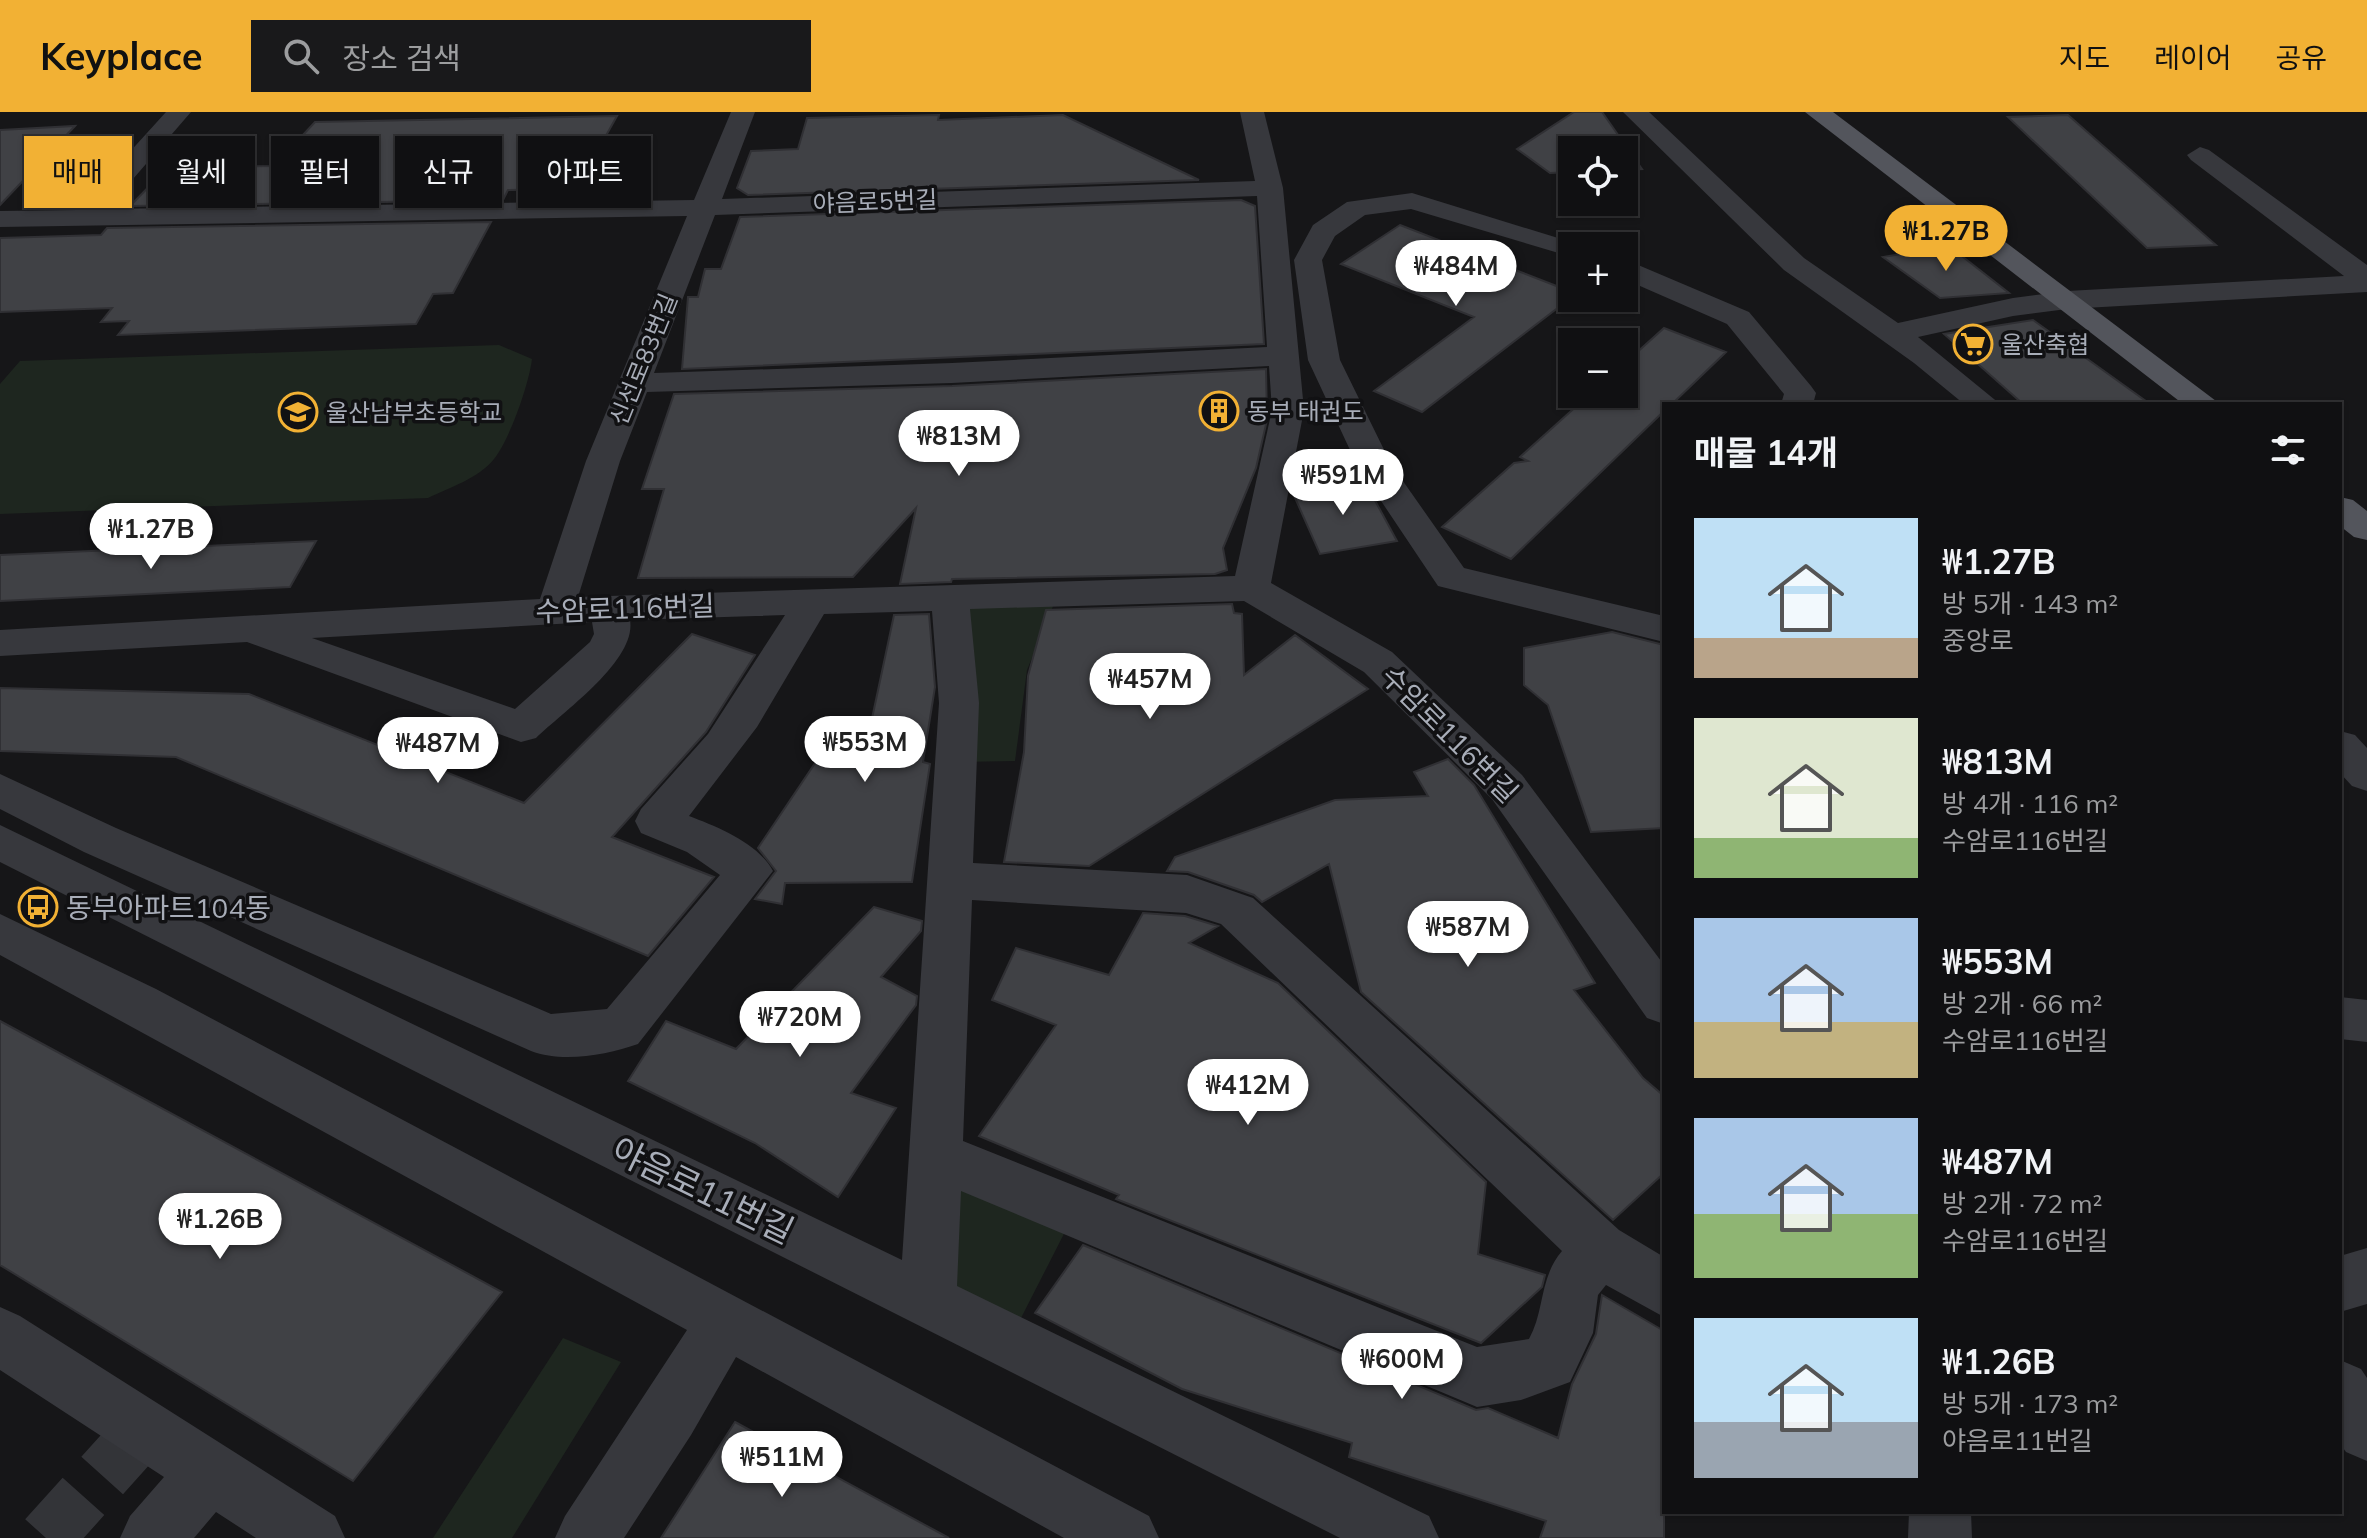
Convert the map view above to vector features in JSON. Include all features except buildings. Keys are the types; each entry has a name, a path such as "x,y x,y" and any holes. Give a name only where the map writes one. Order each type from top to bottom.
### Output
{"main road":[{"path":"1817,112 2201,402"}],"street":[{"path":"84,219 179,112"},
{"name":"신선로83번길","path":"555,610 633,383 743,112"},
{"path":"1251,588 1288,410 1270,188 1252,112"},
{"path":"1635,112 1794,264 1892,333 1981,402"},
{"path":"2200,155 2367,281"},
{"name":"야음로5번길","path":"0,219 705,208 1270,188"},
{"path":"1558,245 1412,201 1357,208 1323,231 1308,260 1324,360 1374,465 1451,577 1662,629"},
{"path":"1638,274 1738,318 1800,393 1798,402"},
{"path":"1892,333 2013,307 2067,300 2367,281"},
{"path":"633,383 1283,356"},
{"name":"수암로116번길","path":"0,643 555,610 1251,588 1378,662 1507,787 1662,1000"},
{"path":"928,1301 938,1156 959,703 950,597"},
{"path":"0,790 100,840 549,1036 620,1029 750,871 703,840 657,821 688,792 745,715 813,601"},
{"path":"244,628 521,727 605,650 613,634 609,608"},
{"path":"319,655 360,621"},
{"path":"2342,748 2367,775"},
{"name":"야음로11번길","path":"0,842 1407,1538"},
{"path":"951,881 1187,894 1237,911 1599,1249 1662,1288"},
{"path":"0,933 1127,1538"},
{"path":"2342,1018 2367,1021"},
{"path":"938,1156 1477,1377 1521,1371 1549,1361 1564,1333 1571,1284 1599,1249"},
{"path":"2342,1283 2367,1276"},
{"path":"587,1538 670,1414 725,1321"},
{"path":"0,1336 313,1538"},
{"path":"2342,1393 2367,1431"},
{"path":"152,1538 210,1472"},
{"path":"1940,1514 1940,1538"}],"shaded area":[{"path":"499,345 532,359 523,396 506,438 488,466 428,498 0,514 0,384 20,361"},
{"path":"1058,594 1027,670 1015,761 956,762 950,597"},
{"path":"938,1170 1069,1224 1021,1318 928,1301"},
{"path":"563,1338 621,1362 512,1538 433,1538"}],"tunnel":[{"path":"46,1538 144,1429"}],"place":[{"name":"울산축협","path":"1973,344"},
{"name":"동부 태권도","path":"1219,411"},
{"name":"울산남부초등학교","path":"298,412"},
{"name":"동부아파트104동","path":"38,907"}]}
